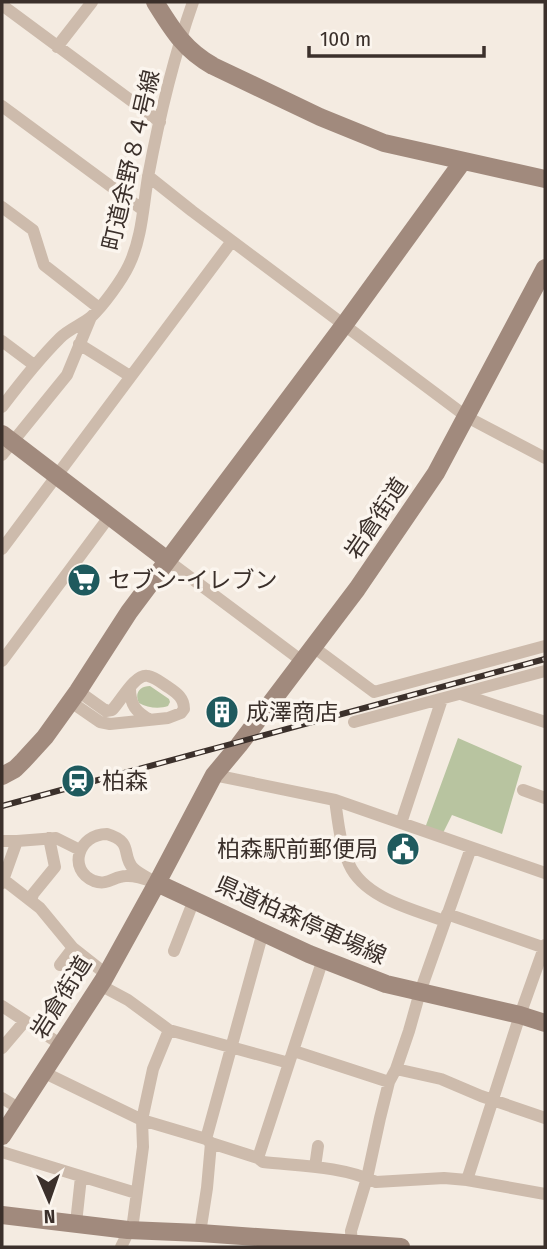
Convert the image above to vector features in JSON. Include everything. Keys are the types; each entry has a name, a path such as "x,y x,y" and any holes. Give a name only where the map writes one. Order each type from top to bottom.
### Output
{"street":[{"path":"57,47 92,2"},
{"path":"155,2 182,43 197,57 361,134 390,144 545,179"},
{"name":"町道余野８４号線","path":"2,407 34,365 62,335 95,312 129,265 142,223 148,176 160,122 193,2"},
{"path":"2,5 160,122"},
{"path":"2,106 143,210"},
{"path":"2,776 23,761 75,696 129,612 463,161"},
{"path":"148,176 467,417 545,458"},
{"path":"2,207 33,230 44,265 95,312 67,375 6,443 56,476 167,560 307,654 374,692 545,646"},
{"path":"2,549 232,241"},
{"name":"岩倉街道","path":"214,775 357,589 436,473 545,268"},
{"path":"2,341 34,365"},
{"path":"79,344 130,376"},
{"path":"2,661 109,517"},
{"path":"354,722 545,671"},
{"path":"142,676 149,676 182,698 184,709 168,718 110,724 100,722 75,696 106,711 112,710 142,676"},
{"path":"130,688 133,706 138,713 150,720"},
{"path":"461,693 545,722"},
{"path":"401,823 442,699"},
{"path":"158,883 214,775 335,800 545,873"},
{"path":"523,790 545,798"},
{"path":"335,800 349,865 365,887 377,894 446,918 545,947 520,1015 467,1180"},
{"path":"95,835 114,836 124,844 133,868 158,883 127,875 111,881 93,880 80,867 80,850 88,839 95,835"},
{"path":"2,841 49,838 62,840 80,850"},
{"path":"31,901 33,894 55,867 49,838"},
{"path":"17,841 3,881 40,908 103,979 169,1030 231,1048 291,1057 389,1082"},
{"path":"352,1245 351,1231 367,1178 389,1082 396,1069 471,848"},
{"name":"岩倉街道","path":"2,1136 103,979 158,883"},
{"name":"県道柏森停車場線","path":"158,883 323,959 386,984 545,1023"},
{"path":"174,951 194,900"},
{"path":"200,1233 207,1188 208,1141 263,932"},
{"path":"60,965 73,948"},
{"path":"258,1158 323,959"},
{"path":"2,1006 60,1044"},
{"path":"2,1048 25,1021"},
{"path":"121,1247 133,1222 143,1147 142,1120 153,1069 169,1030"},
{"path":"396,1069 441,1079 545,1118"},
{"path":"43,1072 142,1120 258,1158 263,1162 315,1167 376,1182 444,1178 545,1194"},
{"path":"2,1098 20,1109"},
{"path":"315,1167 318,1146"},
{"path":"2,1152 136,1193"},
{"path":"76,1223 81,1177"},
{"path":"2,1215 128,1230 200,1233 272,1243 401,1247"}],"green space":[{"path":"150,686 169,699 168,706 154,708 139,703 139,691"},
{"path":"458,738 522,766 502,834 452,815 442,835 425,828"}],"railway":[{"path":"2,806 545,659"}],"place":[{"name":"セブン-イレブン","path":"84,580"},
{"name":"成澤商店","path":"222,712"},
{"name":"柏森","path":"78,781"},
{"name":"柏森駅前郵便局","path":"403,849"}]}
